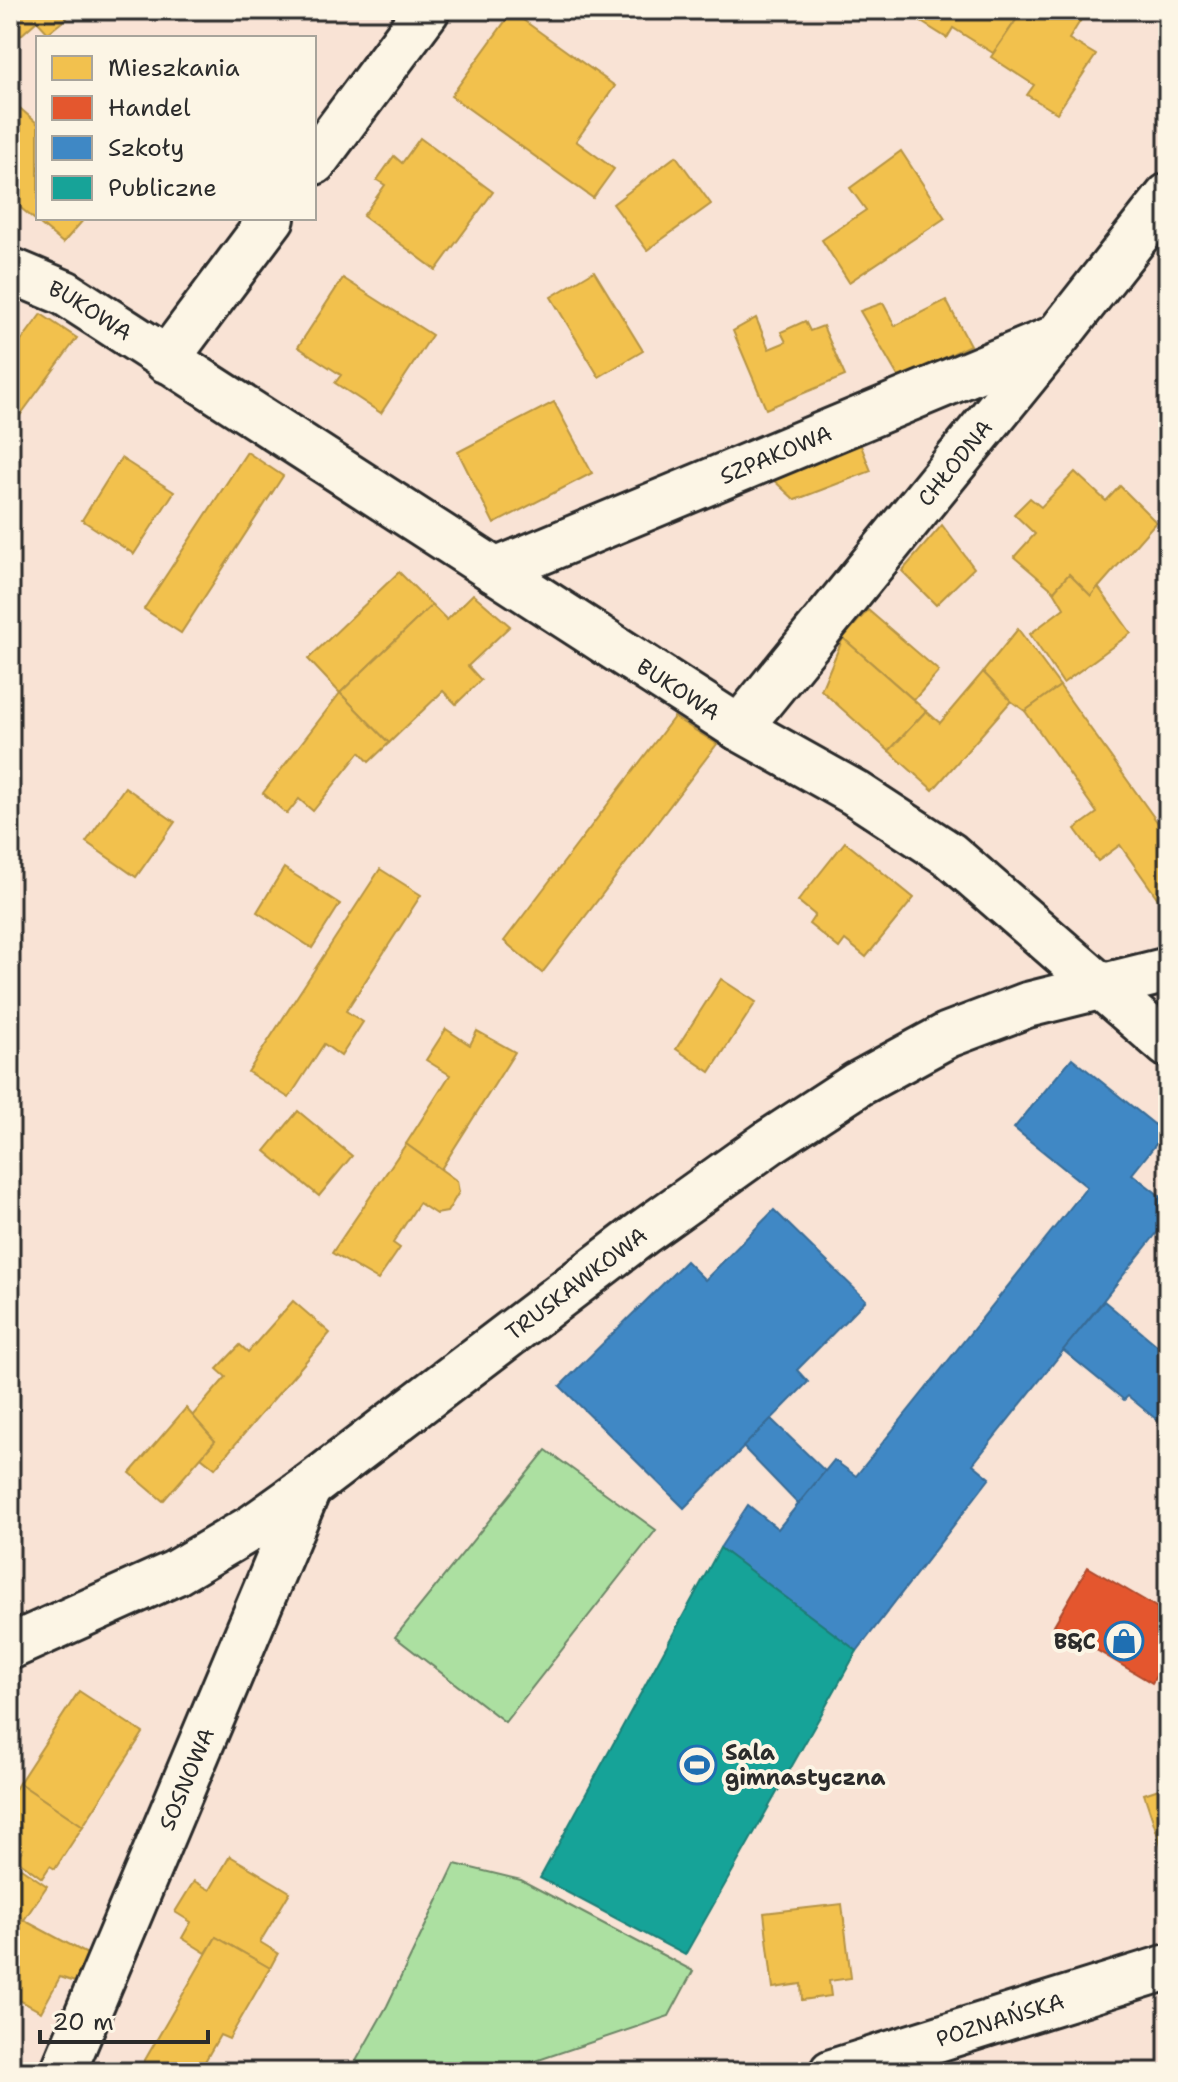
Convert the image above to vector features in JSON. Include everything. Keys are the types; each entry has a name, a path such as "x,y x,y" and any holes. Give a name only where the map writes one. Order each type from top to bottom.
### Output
{"street":[{"path":"316,159 427,10"},
{"name":"CHŁODNA","path":"739,728 1168,196"},
{"path":"166,360 271,220"},
{"name":"BUKOWA","path":"10,270 65,293 739,728 855,793 950,855 1168,1045"},
{"name":"SZPAKOWA","path":"495,571 1057,337"},
{"name":"TRUSKAWKOWA","path":"10,1647 175,1573 253,1527 645,1231 771,1141 858,1084 948,1035 1027,1005 1168,970"},
{"name":"SOSNOWA","path":"63,2072 309,1487"},
{"name":"POZNAŃSKA","path":"832,2072 1168,1967"}],"green space":[{"path":"546,1450 656,1530 505,1722 395,1637"},
{"path":"455,1864 521,1880 693,1971 669,2016 503,2072 354,2072 356,2061 387,2006"}],"building: Mieszkania":[{"path":"10,10 69,10 65,14 67,18 48,33 37,21 10,45"},
{"path":"924,10 1023,10 993,53 953,28 947,38 918,20"},
{"path":"1023,10 1087,10 1069,39 1096,55 1057,113 1027,95 1034,85 991,57"},
{"path":"512,12 615,86 576,141 614,169 593,198 451,96"},
{"path":"14,103 36,122 36,220 83,220 63,243 10,199 10,108"},
{"path":"420,138 493,192 436,270 363,216 385,185 377,180 394,156 402,163"},
{"path":"901,151 945,218 849,282 822,240 866,210 850,188"},
{"path":"676,156 711,204 647,250 613,204"},
{"path":"594,271 643,351 599,377 551,297"},
{"path":"343,278 432,335 381,413 335,383 341,375 298,347"},
{"path":"946,300 970,345 899,378 860,311 883,303 895,326"},
{"path":"41,314 77,338 10,429 10,356"},
{"path":"756,318 769,349 786,342 781,332 805,321 810,331 823,326 845,376 766,409 733,331"},
{"path":"554,402 592,473 494,524 458,452"},
{"path":"854,428 871,471 795,500 770,477"},
{"path":"247,452 283,476 181,633 144,609"},
{"path":"121,458 174,492 134,554 82,520"},
{"path":"1075,472 1106,501 1120,486 1156,522 1091,596 1069,574 1054,591 1014,557 1035,534 1014,514 1030,498 1041,507"},
{"path":"942,525 974,568 936,605 902,571"},
{"path":"399,572 432,605 340,693 308,659"},
{"path":"1069,574 1091,596 1098,587 1131,633 1063,683 1030,634 1064,608 1054,591"},
{"path":"473,594 510,626 468,666 481,680 456,704 443,691 389,743 340,693 432,605 447,620"},
{"path":"868,610 939,671 914,700 843,638"},
{"path":"1018,629 1060,686 1025,711 983,672"},
{"path":"843,638 926,711 889,751 821,690"},
{"path":"983,672 1011,701 933,790 889,751 926,711 940,723"},
{"path":"1060,686 1168,837 1168,913 1120,845 1098,861 1075,829 1097,813 1025,711"},
{"path":"340,693 389,743 369,762 360,752 313,811 299,799 287,814 263,793"},
{"path":"674,717 717,744 542,973 504,941"},
{"path":"125,787 175,822 136,877 86,842"},
{"path":"845,842 914,898 866,957 845,940 839,948 809,924 815,915 798,901"},
{"path":"284,868 340,904 312,948 257,912"},
{"path":"380,869 421,895 346,1011 363,1022 341,1056 324,1044 289,1098 248,1072"},
{"path":"721,979 756,1002 710,1072 676,1049"},
{"path":"446,1029 470,1045 477,1031 515,1052 441,1169 406,1144 450,1075 426,1060"},
{"path":"298,1111 352,1156 319,1196 265,1151"},
{"path":"406,1144 457,1181 459,1192 447,1212 436,1214 419,1203 393,1243 400,1248 378,1280 332,1253"},
{"path":"293,1301 330,1333 215,1468 201,1457 215,1441 192,1416 226,1377 217,1369 240,1345 248,1352"},
{"path":"186,1408 215,1441 163,1501 130,1473"},
{"path":"79,1691 143,1733 83,1826 19,1783"},
{"path":"19,1783 83,1826 55,1869 50,1866 42,1878 16,1859 23,1849 10,1840 10,1797"},
{"path":"1168,1786 1168,1866 1144,1794"},
{"path":"230,1856 290,1892 260,1942 278,1953 270,1968 216,1937 206,1953 182,1938 191,1922 175,1912 194,1881 210,1890"},
{"path":"21,1868 47,1886 24,1920 18,1917 10,1932 10,1879"},
{"path":"842,1904 851,1978 829,1981 831,1996 802,2000 801,1984 773,1988 764,1913"},
{"path":"18,1917 91,1956 78,1983 60,1977 41,2012 10,1995 10,1932"},
{"path":"216,1937 270,1968 229,2039 220,2035 199,2072 138,2072"}],"building: Handel":[{"name":"B&C","path":"1088,1567 1168,1614 1168,1656 1152,1683 1054,1625"}],"building: Szkoły":[{"path":"1072,1058 1165,1133 1132,1174 1168,1202 1168,1219 973,1464 990,1478 857,1651 720,1548 748,1505 778,1529 834,1460 856,1476 1087,1187 1014,1128"},
{"path":"774,1210 866,1300 797,1370 808,1382 684,1508 560,1386 686,1261 705,1280"},
{"path":"1104,1301 1164,1351 1161,1356 1168,1361 1168,1429 1128,1396 1124,1400 1063,1350"},
{"path":"771,1419 825,1471 798,1504 743,1447"}],"building: Publiczne":[{"name":"Sala gimnastyczna","path":"720,1548 857,1651 685,1955 540,1878"}],"place":[{"name":"B&C","path":"1124,1641"},
{"name":"Sala gimnastyczna","path":"697,1765"}]}
